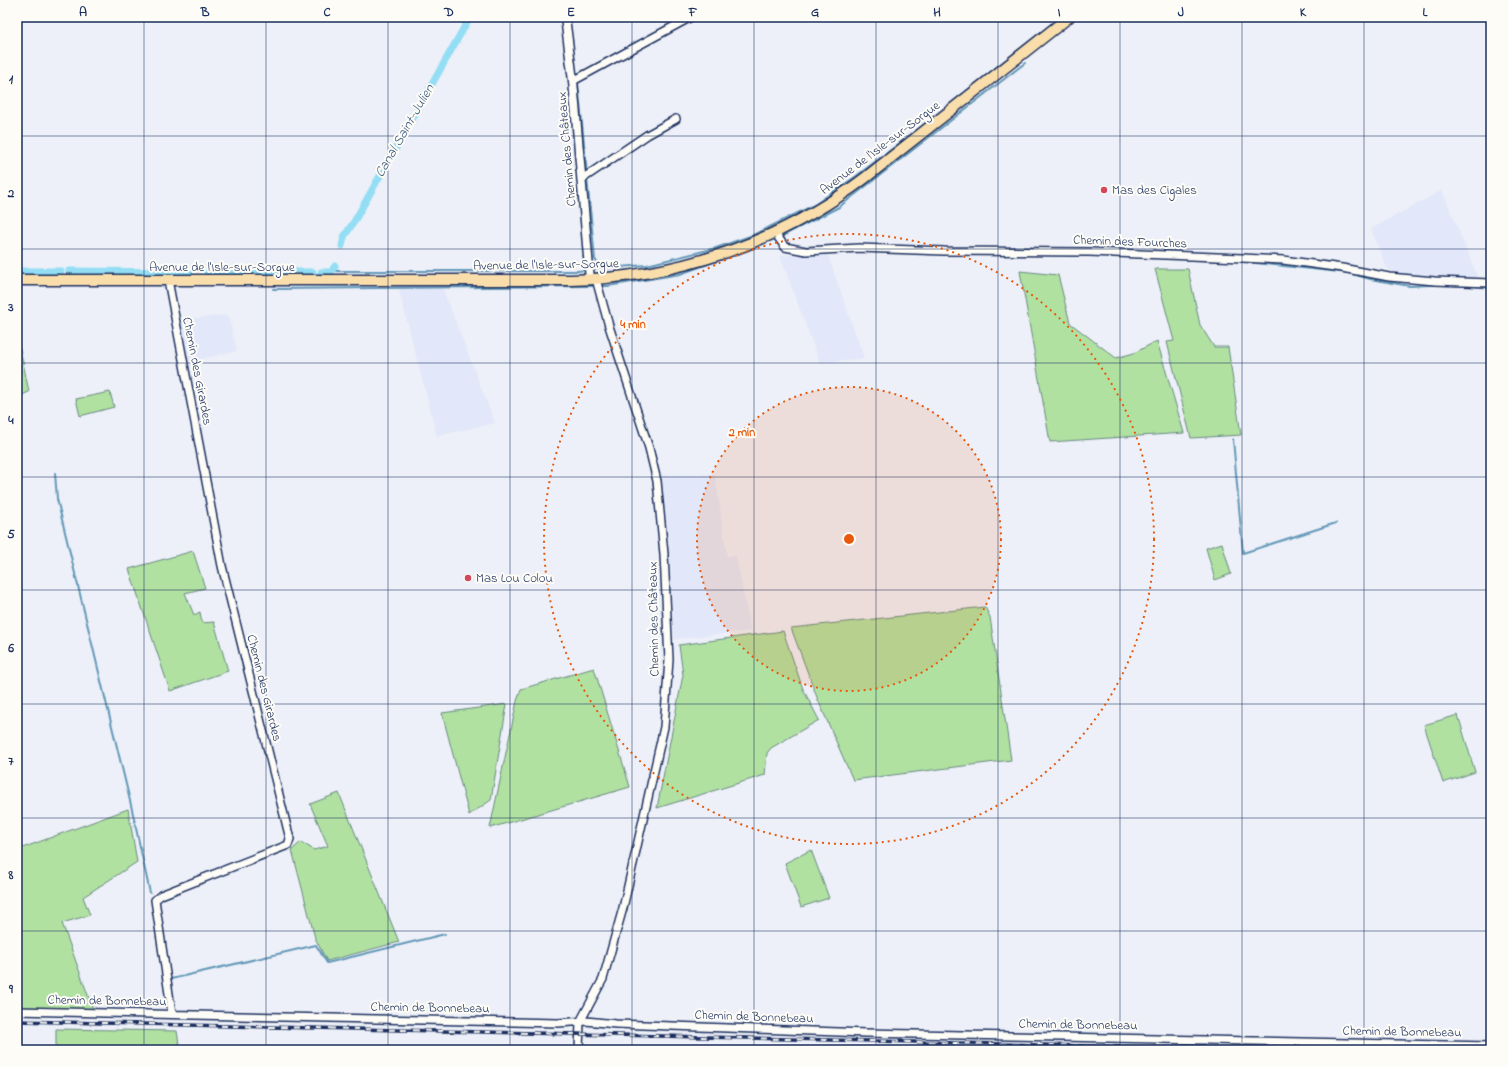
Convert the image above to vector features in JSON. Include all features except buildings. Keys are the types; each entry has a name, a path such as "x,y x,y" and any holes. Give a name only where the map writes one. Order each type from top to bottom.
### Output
{"main road":[{"name":"Avenue de l'Isle-sur-Sorgue","path":"17,280 593,280 643,274 703,260 734,250 775,233 821,208 852,188 1069,17"}],"street":[{"name":"Chemin des Châteaux","path":"565,17 593,280 649,448 657,481 664,554 669,660 664,727 623,908 603,979 580,1022 579,1050"},
{"path":"573,81 691,17"},
{"path":"582,179 647,135 676,119"},
{"name":"Chemin des Fourches","path":"775,233 785,247 806,251 859,248 944,251 1089,252 1242,258 1283,260 1342,268 1389,277 1435,281 1491,283"},
{"name":"Chemin des Girardes","path":"168,280 222,566 290,839 288,846 161,896 155,900 172,1014"},
{"name":"Chemin de Bonnebeau","path":"18,1010 552,1023 580,1022 866,1033 1491,1046"}],"shaded area":[{"path":"1442,190 1478,278 1397,274 1387,268 1371,229"},
{"path":"797,253 827,253 864,358 820,363 780,256"},
{"path":"398,286 442,287 495,423 437,436"},
{"path":"228,315 237,351 187,362 180,320"},
{"path":"715,474 727,556 736,556 751,631 674,639 668,538 661,475"}],"green space":[{"path":"1155,269 1188,269 1200,325 1214,347 1228,347 1241,435 1191,438 1167,342 1174,341"},
{"path":"1020,271 1058,275 1070,323 1116,358 1134,353 1157,341 1184,433 1050,442"},
{"path":"20,348 29,392 17,397 17,349"},
{"path":"110,392 114,407 80,416 76,399"},
{"path":"1222,543 1231,574 1215,580 1206,548"},
{"path":"193,551 205,588 185,593 194,615 200,612 202,623 214,622 228,671 170,691 129,569"},
{"path":"985,607 990,617 1011,760 853,780 818,700 791,628"},
{"path":"783,631 803,689 819,720 771,748 767,753 765,775 657,808 683,675 679,645"},
{"path":"594,668 630,787 490,828 517,701 521,689"},
{"path":"507,704 491,800 469,815 442,713"},
{"path":"1458,715 1475,772 1443,783 1424,725"},
{"path":"339,793 399,942 327,961 315,938 292,850 301,842 314,850 328,846 310,804"},
{"path":"128,809 137,862 83,897 90,915 62,923 93,1009 23,1009 17,999 17,850"},
{"path":"811,850 829,898 801,907 785,863"},
{"path":"56,1029 177,1031 180,1050 56,1050"}],"waterway":[{"name":"Canal Saint-Julien","path":"342,246 344,237 470,17"},
{"path":"591,269 647,265 716,248 753,235 814,205 855,177 917,130 1060,17"},
{"path":"780,237 839,207 1025,63"},
{"path":"578,82 587,174"},
{"path":"587,178 595,259 600,268"},
{"path":"763,243 776,238"},
{"path":"600,286 680,274 722,259"},
{"path":"1233,261 1239,261"},
{"path":"1246,262 1349,273 1370,279 1410,286 1455,285"},
{"name":"Canal Saint-Julien","path":"321,272 331,272 335,266"},
{"path":"332,271 586,270"},
{"name":"Canal Saint-Julien","path":"17,271 25,271"},
{"name":"Canal Saint-Julien","path":"30,271 61,271"},
{"name":"Canal Saint-Julien","path":"69,271 190,272"},
{"name":"Canal Saint-Julien","path":"207,272 313,272"},
{"path":"1462,285 1491,288"},
{"path":"273,289 595,286"},
{"path":"1233,439 1243,553 1336,523"},
{"path":"55,473 57,499 131,805 150,893"},
{"path":"171,979 316,945 327,963 445,934"}],"railway":[{"path":"17,1021 1256,1050"}],"place":[{"name":"Mas des Cigales","path":"1104,190"},
{"name":"Mas Lou Colou","path":"468,578"}]}
